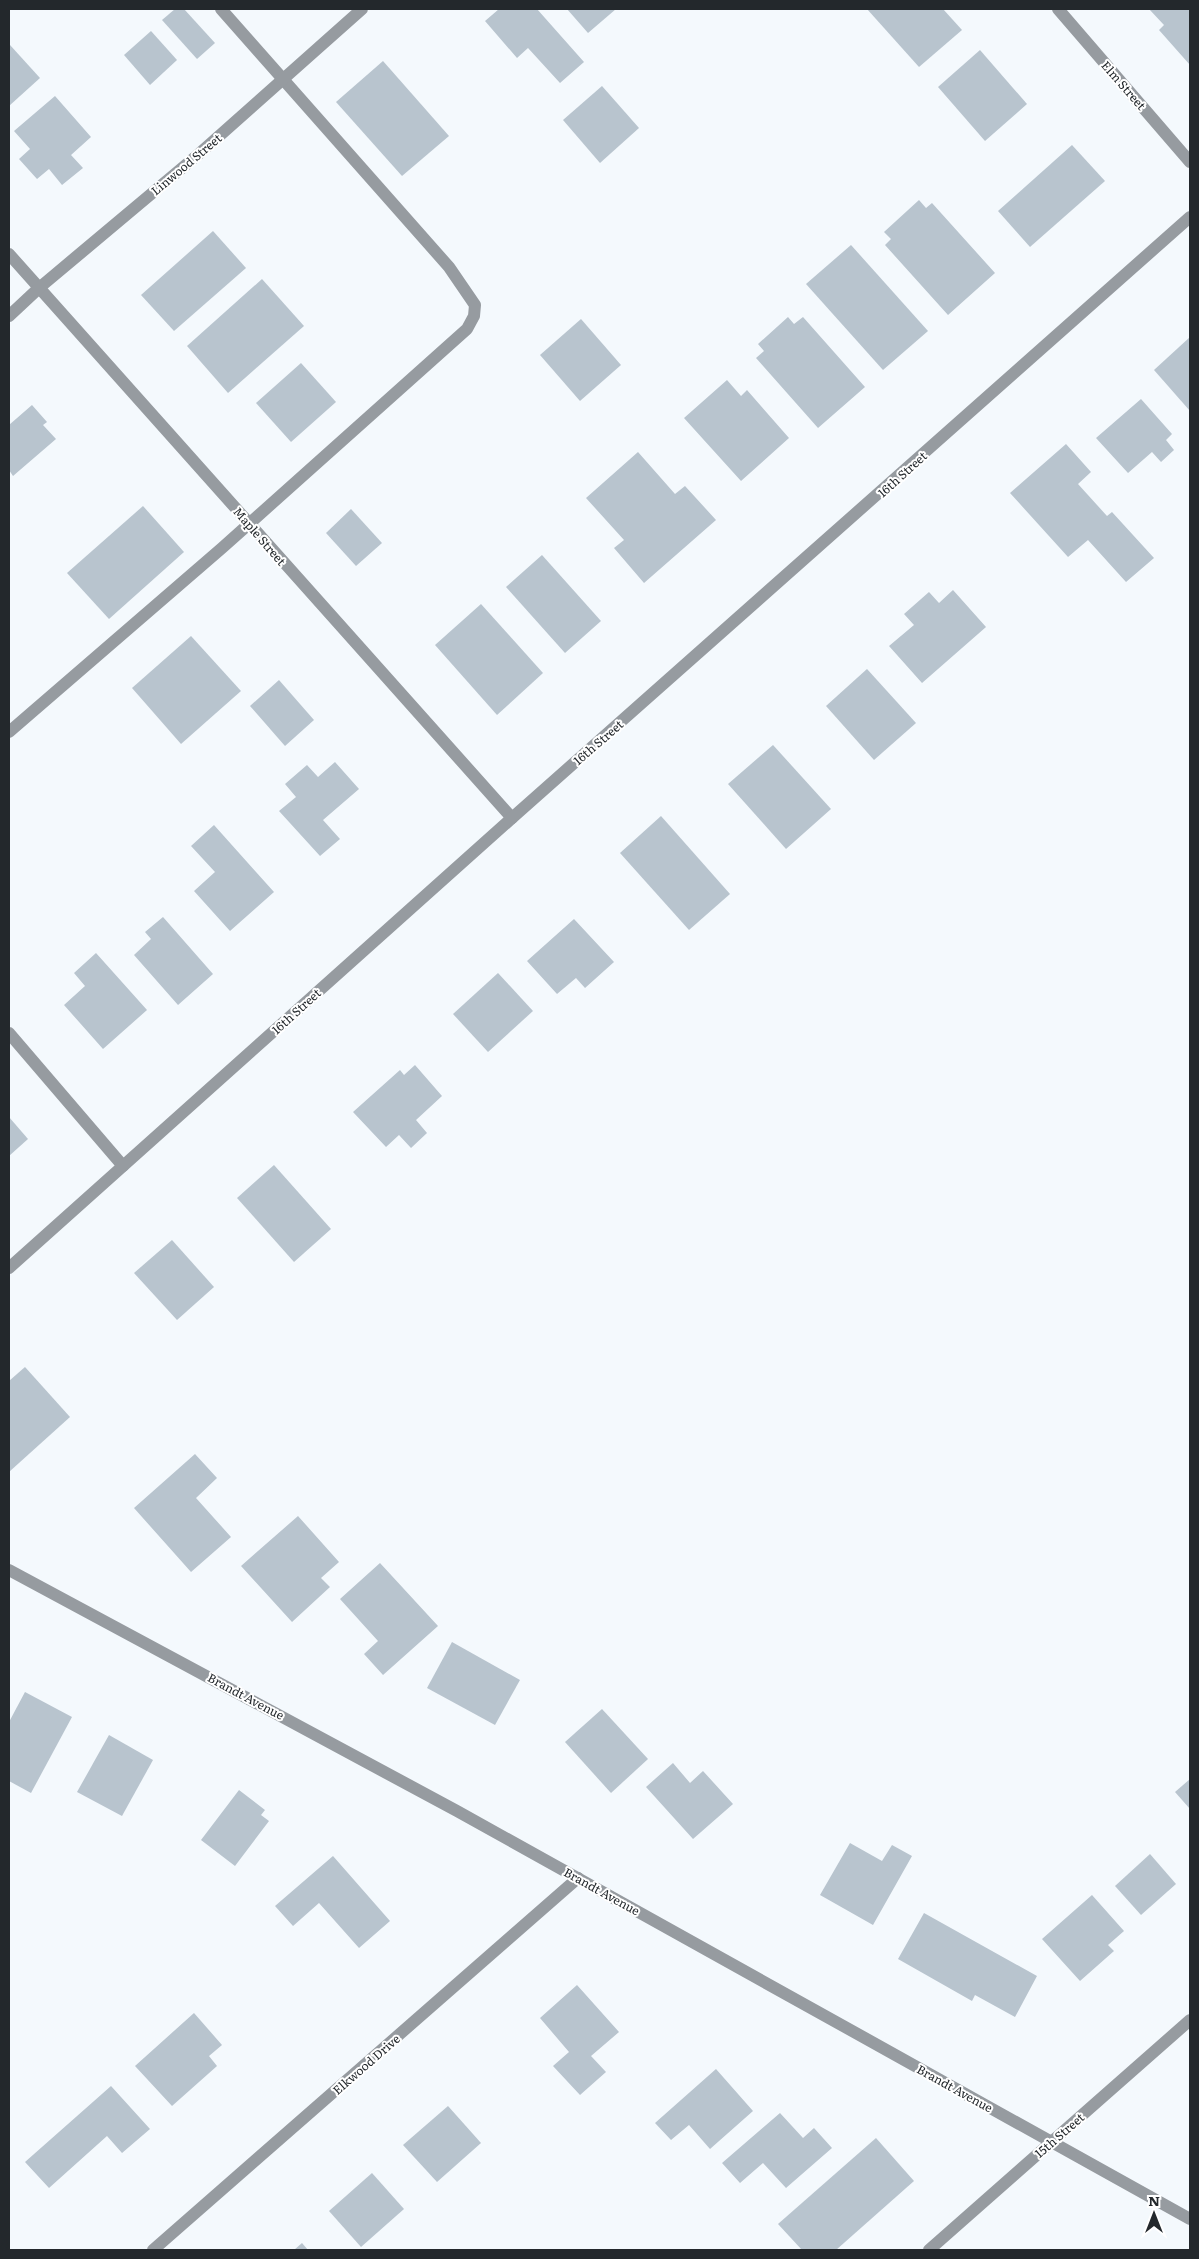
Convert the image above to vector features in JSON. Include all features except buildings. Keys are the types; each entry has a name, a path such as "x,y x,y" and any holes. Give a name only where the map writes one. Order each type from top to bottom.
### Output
{"street":[{"path":"9,732 250,523 467,329 474,316 475,305 449,267 284,78 221,9"},
{"name":"Linwood Street","path":"9,316 39,288 200,153 362,9"},
{"name":"Elm Street","path":"1058,9 1190,162"},
{"name":"16th Street","path":"9,1268 512,818 1190,217"},
{"name":"Maple Street","path":"9,254 250,523 412,709 512,818"},
{"path":"9,1033 123,1166"},
{"name":"Brandt Avenue","path":"9,1570 178,1659 578,1878 1190,2219"},
{"name":"Elkwood Drive","path":"153,2250 578,1878"},
{"name":"15th Street","path":"929,2250 1190,2020"}]}
